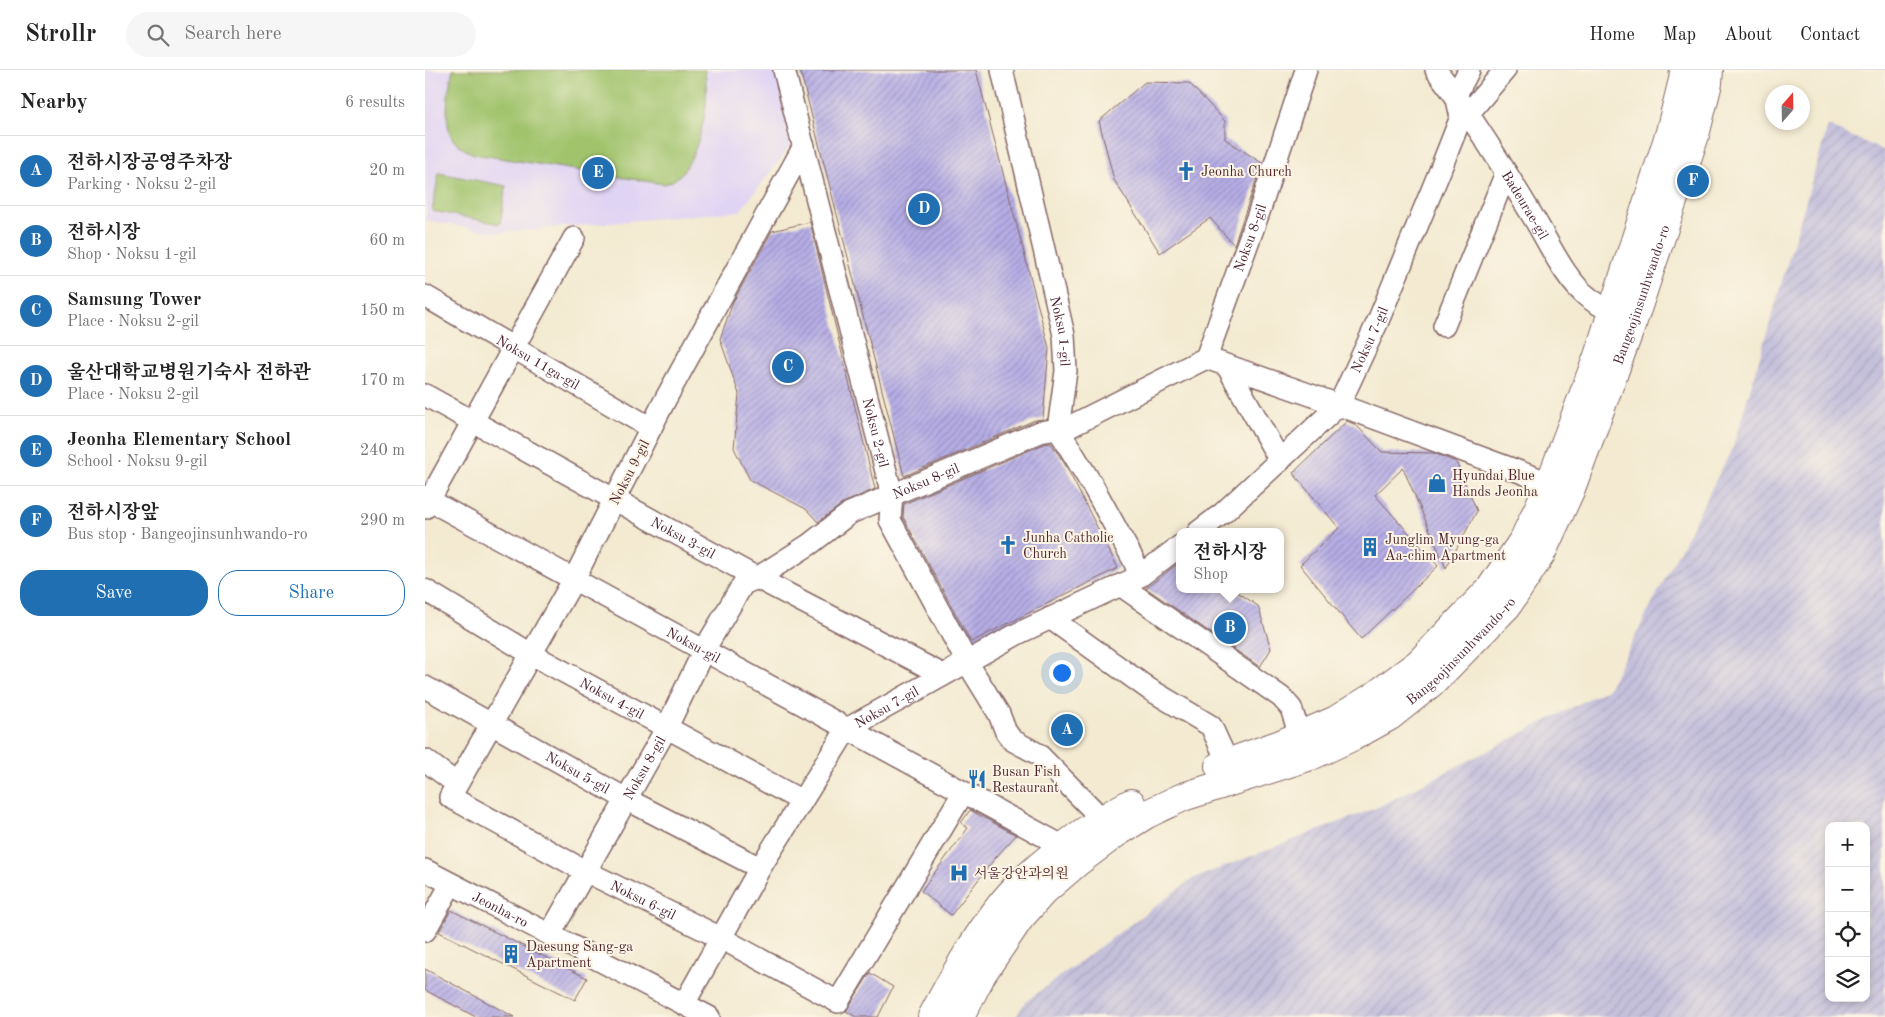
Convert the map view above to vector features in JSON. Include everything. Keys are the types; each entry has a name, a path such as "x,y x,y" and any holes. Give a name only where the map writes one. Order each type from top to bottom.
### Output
{"main road":[{"name":"Bangeojinsunhwando-ro","path":"959,1017 982,974 1020,918 1043,892 1079,861 1115,834 1147,814 1183,797 1311,756 1352,737 1389,716 1435,680 1507,606 1541,554 1565,500 1623,315 1671,132 1683,80 1683,70"},
{"name":"Bangeojinsunhwando-ro","path":"932,1017 961,963 1001,905 1027,878 1064,847 1126,805 1176,780 1300,736 1336,720 1373,697 1419,663 1489,589 1524,539 1550,483 1598,356 1623,315 1695,135 1708,84 1709,70"}],"street":[{"name":"Noksu 2-gil","path":"784,70 892,495 890,520 967,662 999,714 1006,732 1012,740 1038,754 1102,820"},
{"name":"Noksu 1-gil","path":"1002,70 1064,335 1066,371 1058,429"},
{"name":"Noksu 8-gil","path":"550,934 666,728 703,650 743,584 757,578 810,544 850,513 1040,432 1069,427 1206,358 1258,215 1306,70"},
{"name":"Badeurae-gil","path":"1436,70 1456,95 1573,282 1589,298 1623,315"},
{"path":"1456,95 1469,70"},
{"path":"1468,114 1505,70"},
{"name":"Noksu 7-gil","path":"1204,528 1223,513 1339,405 1379,322 1461,117 1456,95"},
{"name":"Noksu 9-gil","path":"454,790 574,579 651,428 803,146"},
{"path":"1444,326 1506,173"},
{"path":"426,502 574,238"},
{"name":"Noksu 11ga-gil","path":"425,296 651,428"},
{"path":"1206,358 1550,483"},
{"path":"1227,366 1280,461"},
{"name":"Noksu 3-gil","path":"425,395 757,578 943,675"},
{"path":"1058,429 1094,488 1134,561 1140,576"},
{"name":"Noksu-gil","path":"426,502 574,579 1064,847"},
{"name":"Noksu 7-gil","path":"684,1004 760,868 847,729 1017,634 1140,576 1176,549"},
{"path":"1120,585 1281,697 1291,708 1300,736"},
{"name":"Noksu 4-gil","path":"425,590 531,654 802,801"},
{"path":"1050,618 1149,689 1211,726 1228,763"},
{"name":"Noksu 5-gil","path":"425,687 627,799 760,868"},
{"name":"Noksu 6-gil","path":"425,760 454,790 585,872 721,938 838,1002 963,793"},
{"name":"Jeonha-ro","path":"425,870 709,1017"},
{"path":"425,931 451,884"}],"shaded area":[{"path":"425,70 775,70 794,142 740,211 496,233 426,220"},
{"path":"1828,126 1885,151 1885,1017 1016,1017 1025,1002 1192,879 1376,808 1608,689 1733,447"}],"green space":[{"path":"453,70 705,70 706,105 699,139 682,173 664,184 474,154 456,143 449,130 447,104"},
{"path":"439,173 506,186 500,224 432,211"}],"building":[{"path":"800,70 976,70 1049,348 1043,419 1035,420 904,476"},
{"name":"Jeonha Church","path":"1145,82 1189,83 1225,121 1225,139 1262,163 1234,245 1210,218 1160,253 1114,180 1099,121"},
{"path":"810,222 875,489 845,502 818,522 806,509 750,480 734,448 739,394 720,339 733,302 772,231"},
{"name":"Junglim Myung-ga Aa-chim Apartment","path":"1347,421 1356,425 1382,452 1434,453 1456,462 1477,511 1446,568 1403,468 1375,495 1438,566 1361,639 1300,565 1339,528 1293,473"},
{"name":"Junha Catholic Church","path":"1051,443 1066,466 1118,568 971,642 903,517 904,504 1044,444"},
{"path":"1176,565 1176,593 1239,593 1258,606 1271,649 1260,667 1146,588"},
{"name":"서울강안과의원","path":"970,810 1016,835 996,857 951,915 921,891 968,828 961,823"},
{"name":"Daesung Sang-ga Apartment","path":"451,910 587,978 575,1000 439,932"},
{"path":"425,969 514,1017 476,1017 425,990"},
{"path":"870,973 893,987 878,1017 856,1017 846,1011"}],"place":[{"name":"Jeonha Church","path":"1186,171"},
{"name":"Jeonha Elementary School","path":"598,173"},
{"name":"전하시장앞","path":"1693,181"},
{"name":"울산대학교병원기숙사 전하관","path":"924,209"},
{"name":"Samsung Tower","path":"788,367"},
{"name":"Hyundai Blue Hands Jeonha","path":"1437,483"},
{"name":"Junha Catholic Church","path":"1008,545"},
{"name":"Junglim Myung-ga Aa-chim Apartment","path":"1370,547"},
{"name":"전하시장","path":"1230,628"},
{"name":"전하시장공영주차장","path":"1067,730"},
{"name":"Busan Fish Restaurant","path":"977,779"},
{"name":"서울강안과의원","path":"959,873"},
{"name":"Daesung Sang-ga Apartment","path":"511,954"}]}
